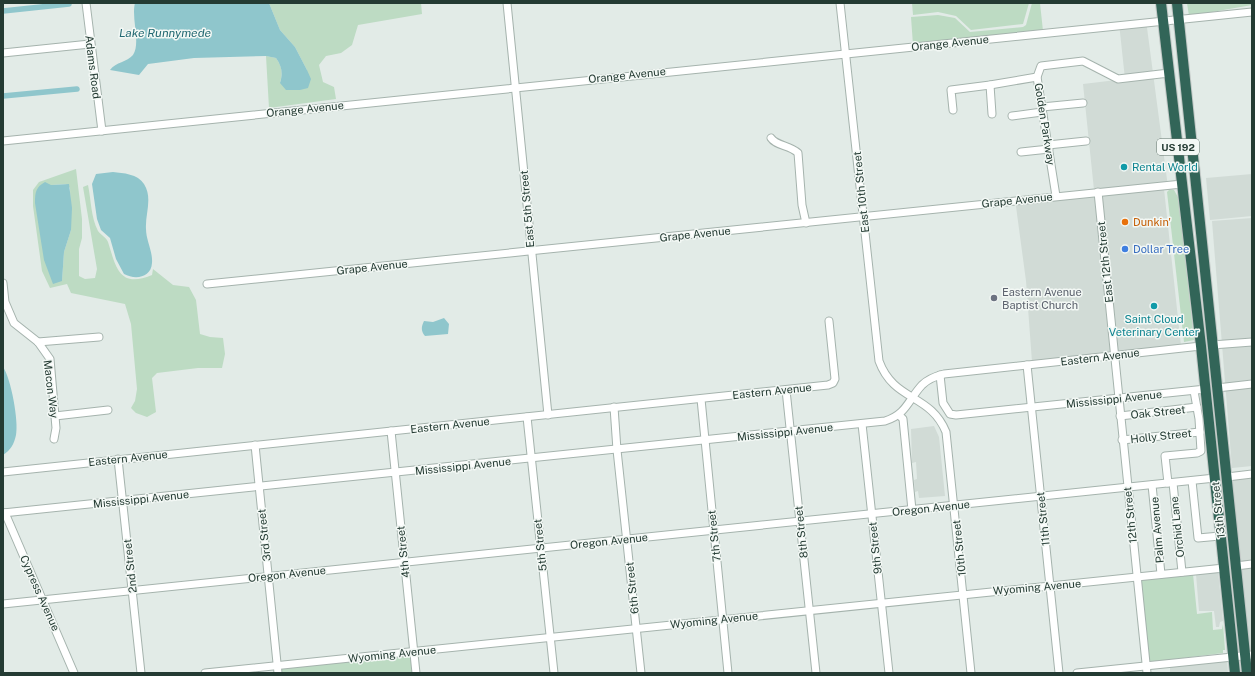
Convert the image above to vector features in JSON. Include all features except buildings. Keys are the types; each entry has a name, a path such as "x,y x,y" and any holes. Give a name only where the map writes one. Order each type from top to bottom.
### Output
{"highway":[{"name":"US 192","path":"1161,3 1201,346"},
{"name":"US 192","path":"1177,3 1198,190 1212,345"},
{"path":"1182,184 1189,192 1192,199 1199,264 1205,275"},
{"path":"1192,273 1198,278 1204,336 1212,345"},
{"name":"13th Street","path":"1212,345 1241,616 1248,655 1247,673"},
{"path":"1201,346 1208,355 1213,401 1220,415"},
{"name":"13th Street","path":"1201,346 1206,389 1202,407 1215,478 1235,673"},
{"path":"1202,407 1214,420 1219,470 1227,477"},
{"path":"1215,478 1220,481 1222,485 1224,515 1232,529"},
{"path":"1220,536 1226,542 1228,560 1236,566"},
{"path":"1224,568 1231,575 1234,604 1241,616"}],"street":[{"name":"Adams Road","path":"86,3 102,131"},
{"name":"East 5th Street","path":"507,3 548,414"},
{"name":"East 10th Street","path":"840,3 878,352 882,370 888,378"},
{"name":"Orange Avenue","path":"3,141 1252,12"},
{"path":"3,53 90,44"},
{"name":"Golden Parkway","path":"1056,196 1037,77 1041,66 1083,61 1118,79 1169,73"},
{"path":"953,110 951,90 1037,77"},
{"path":"990,85 992,114"},
{"path":"1012,116 1042,109 1084,103"},
{"path":"771,138 774,142 793,148 798,153 802,205 806,223"},
{"path":"1021,152 1086,141"},
{"name":"Grape Avenue","path":"208,284 1182,184"},
{"name":"East 12th Street","path":"1098,192 1115,356"},
{"name":"Macon Way","path":"3,283 5,302 14,323 38,342 50,359 56,428 54,439"},
{"name":"Eastern Avenue","path":"3,472 786,390 833,383 835,379 829,321"},
{"path":"38,342 99,336"},
{"path":"1212,345 1252,342"},
{"name":"Eastern Avenue","path":"914,397 922,385 940,375 1201,346"},
{"name":"12th Street","path":"1115,356 1136,577 1147,669"},
{"name":"11th Street","path":"1027,365 1059,673"},
{"name":"Mississippi Avenue","path":"940,375 944,403 950,414 959,415 1206,389"},
{"name":"10th Street","path":"888,378 896,388 914,397 937,415 946,432 971,673"},
{"path":"1217,388 1252,384"},
{"name":"8th Street","path":"786,390 816,673"},
{"path":"1194,390 1202,407 1200,432"},
{"name":"Mississippi Avenue","path":"4,513 862,424 885,421 899,415 908,407 914,397"},
{"name":"7th Street","path":"701,399 728,673"},
{"name":"6th Street","path":"614,407 617,450 628,539 641,673"},
{"name":"Oak Street","path":"1120,416 1202,407"},
{"path":"55,416 108,410"},
{"path":"899,415 902,419 912,510"},
{"name":"5th Street","path":"527,417 554,673"},
{"name":"9th Street","path":"862,424 889,673"},
{"name":"4th Street","path":"391,431 416,673"},
{"name":"Holly Street","path":"1122,440 1200,432"},
{"name":"Orchid Lane","path":"1182,572 1165,456 1197,453 1201,448 1200,432"},
{"name":"3rd Street","path":"255,445 278,669"},
{"name":"2nd Street","path":"118,460 141,673"},
{"path":"1227,477 1252,474"},
{"name":"Oregon Avenue","path":"3,604 1215,478"},
{"path":"1192,481 1198,538 1220,536"},
{"name":"Palm Avenue","path":"1152,485 1161,574"},
{"name":"Cypress Avenue","path":"4,513 74,673"},
{"path":"1236,566 1252,564"},
{"name":"Wyoming Avenue","path":"205,673 278,669 550,637 810,611 963,593 1050,586 1224,568"},
{"path":"1077,673 1147,669 1248,655"}],"shaded area":[{"path":"1146,20 1168,187 1164,189 1181,346 1032,362 1026,281 1015,199 1094,190 1083,84 1125,79 1119,23"},
{"path":"1252,174 1252,216 1210,220 1206,178"},
{"path":"1252,218 1252,466 1232,468 1212,221"},
{"path":"934,426 939,437 945,496 919,498 918,491 915,492 914,480 917,479 916,462 912,463 911,429"},
{"path":"1252,477 1252,562 1240,563 1231,479"},
{"path":"1252,567 1252,652 1248,652 1240,569"},
{"path":"1218,571 1223,621 1220,622 1219,627 1216,627 1214,611 1199,611 1196,574"},
{"path":"1227,660 1228,673 1170,673 1170,666"}],"green space":[{"path":"269,3 421,3 422,14 358,25 352,45 341,53 326,56 319,65 323,82 334,87 336,99 269,108 266,56 276,58 278,61 281,67 280,83 307,70 295,47 280,30"},
{"path":"912,3 1029,3 1023,24 971,30 956,16 938,12 913,15"},
{"path":"1032,3 1040,3 1043,31 913,45 911,17 938,15 955,18 970,32 1023,27 1026,25"},
{"path":"1187,3 1252,3 1252,5 1189,16"},
{"path":"76,169 82,219 82,238 79,249 79,276 85,279 95,278 97,269 83,187 88,185 96,226 98,231 107,240 114,260 121,273 132,279 141,279 152,275 153,269 173,285 189,287 196,300 200,334 210,337 223,338 225,354 222,368 198,368 157,373 152,378 156,412 147,417 136,413 131,408 135,401 137,389 131,324 125,304 71,293 67,284 50,288 42,271 33,206 33,190 39,182","holes":["66,184 70,188 71,230 64,252 62,281 51,185"]},
{"path":"1166,189 1174,190 1179,199 1194,340 1184,342 1167,192 1169,190"},
{"path":"1193,574 1197,614 1212,612 1213,630 1222,629 1223,624 1225,650 1223,650 1223,653 1151,662 1148,657 1140,582 1143,579"},
{"path":"407,654 411,658 413,673 281,673 281,668"}],"water":[{"name":"Lake Runnymede","path":"135,3 269,3 280,30 295,47 307,70 311,79 308,88 300,90 286,90 280,83 281,67 278,61 276,58 266,56 194,58 148,64 139,75 110,70 115,65 131,57 135,50"},
{"path":"113,172 138,178 147,189 148,200 146,233 152,263 149,272 146,275 133,277 124,274 116,259 110,238 101,230 97,219 92,184 96,174"},
{"path":"45,182 51,185 69,184 72,208 71,230 64,252 62,281 53,284 44,260 35,203 37,190"},
{"path":"444,318 449,324 448,334 425,336 422,329 424,321 433,322"},
{"path":"3,367 9,380 17,429 13,444 3,455"}],"waterway":[{"path":"3,11 69,4"},
{"path":"3,96 77,89"}],"place":[{"name":"Rental World","path":"1124,167"},
{"name":"Dunkin'","path":"1125,222"},
{"name":"Dollar Tree","path":"1125,249"},
{"name":"Eastern Avenue Baptist Church","path":"994,298"},
{"name":"Saint Cloud Veterinary Center","path":"1154,306"}]}
